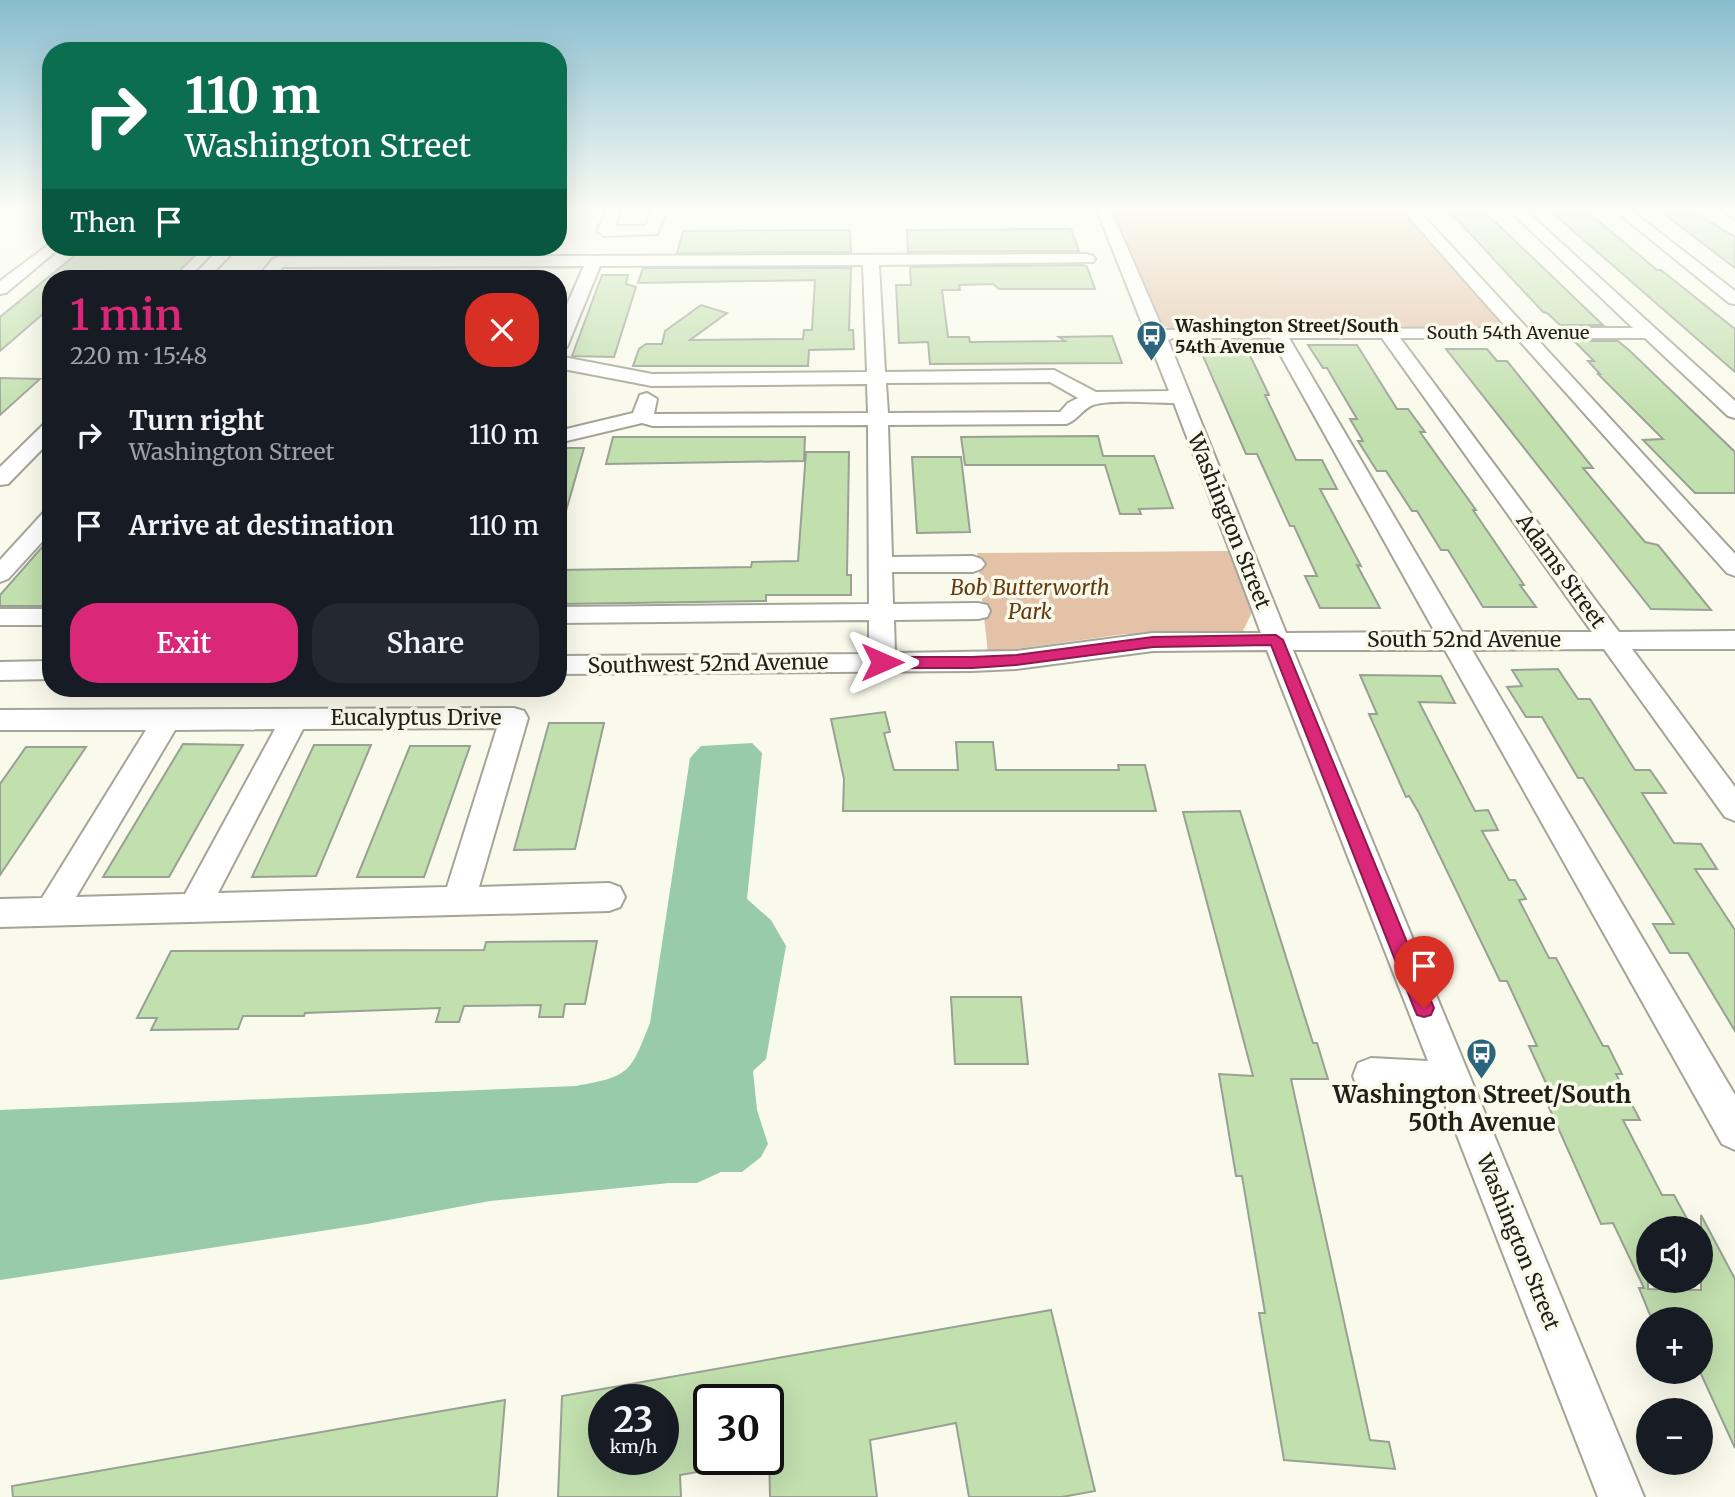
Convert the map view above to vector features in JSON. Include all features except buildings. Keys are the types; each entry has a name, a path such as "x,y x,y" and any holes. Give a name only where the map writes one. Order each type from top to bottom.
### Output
{"street":[{"path":"0,289 14,278"},
{"path":"567,325 587,278"},
{"path":"873,278 882,565 882,662"},
{"name":"Washington Street","path":"1132,278 1621,1497"},
{"path":"1471,278 1735,568"},
{"path":"1589,278 1735,412"},
{"path":"1708,278 1735,299"},
{"name":"South 54th Avenue","path":"1158,338 1171,333 1649,333"},
{"path":"1277,333 1735,1131"},
{"name":"Adams Street","path":"1387,333 1735,809"},
{"path":"567,364 652,380 1054,376 1092,398"},
{"path":"642,417 652,380"},
{"path":"567,434 642,417 653,420 1066,418 1075,407 1092,398 1179,397"},
{"path":"0,479 42,437"},
{"path":"0,575 42,528"},
{"path":"882,565 973,564"},
{"path":"567,615 978,611"},
{"path":"0,617 42,617"},
{"name":"South 52nd Avenue","path":"1276,640 1735,640"},
{"name":"Southwest 52nd Avenue","path":"567,665 972,662 1016,660 1153,642 1276,640"},
{"path":"0,671 42,670"},
{"path":"194,909 295,718"},
{"name":"Eucalyptus Drive","path":"0,720 514,718 459,901"},
{"path":"51,911 167,719"},
{"path":"0,913 609,897"},
{"path":"1371,1076 1453,1080"}],"green space":[{"path":"1139,278 1467,278 1507,322 1503,327 1177,330 1158,325"},
{"name":"Bob Butterworth Park","path":"1229,551 1252,612 1243,631 1125,634 988,653 977,553"}],"shaded area":[{"path":"752,743 762,753 747,899 771,920 786,946 766,1059 753,1071 757,1110 768,1144 761,1157 742,1172 721,1172 697,1183 669,1183 490,1201 367,1224 0,1280 0,1110 576,1086 608,1079 626,1070 638,1053 650,1023 690,758 701,746"}],"place":[{"name":"Washington Street/South 54th Avenue","path":"1152,363"},
{"name":"Washington Street/South 50th Avenue","path":"1482,1080"}],"route":[{"path":"882,662 1016,660 1153,642 1276,640 1424,1008"}]}
